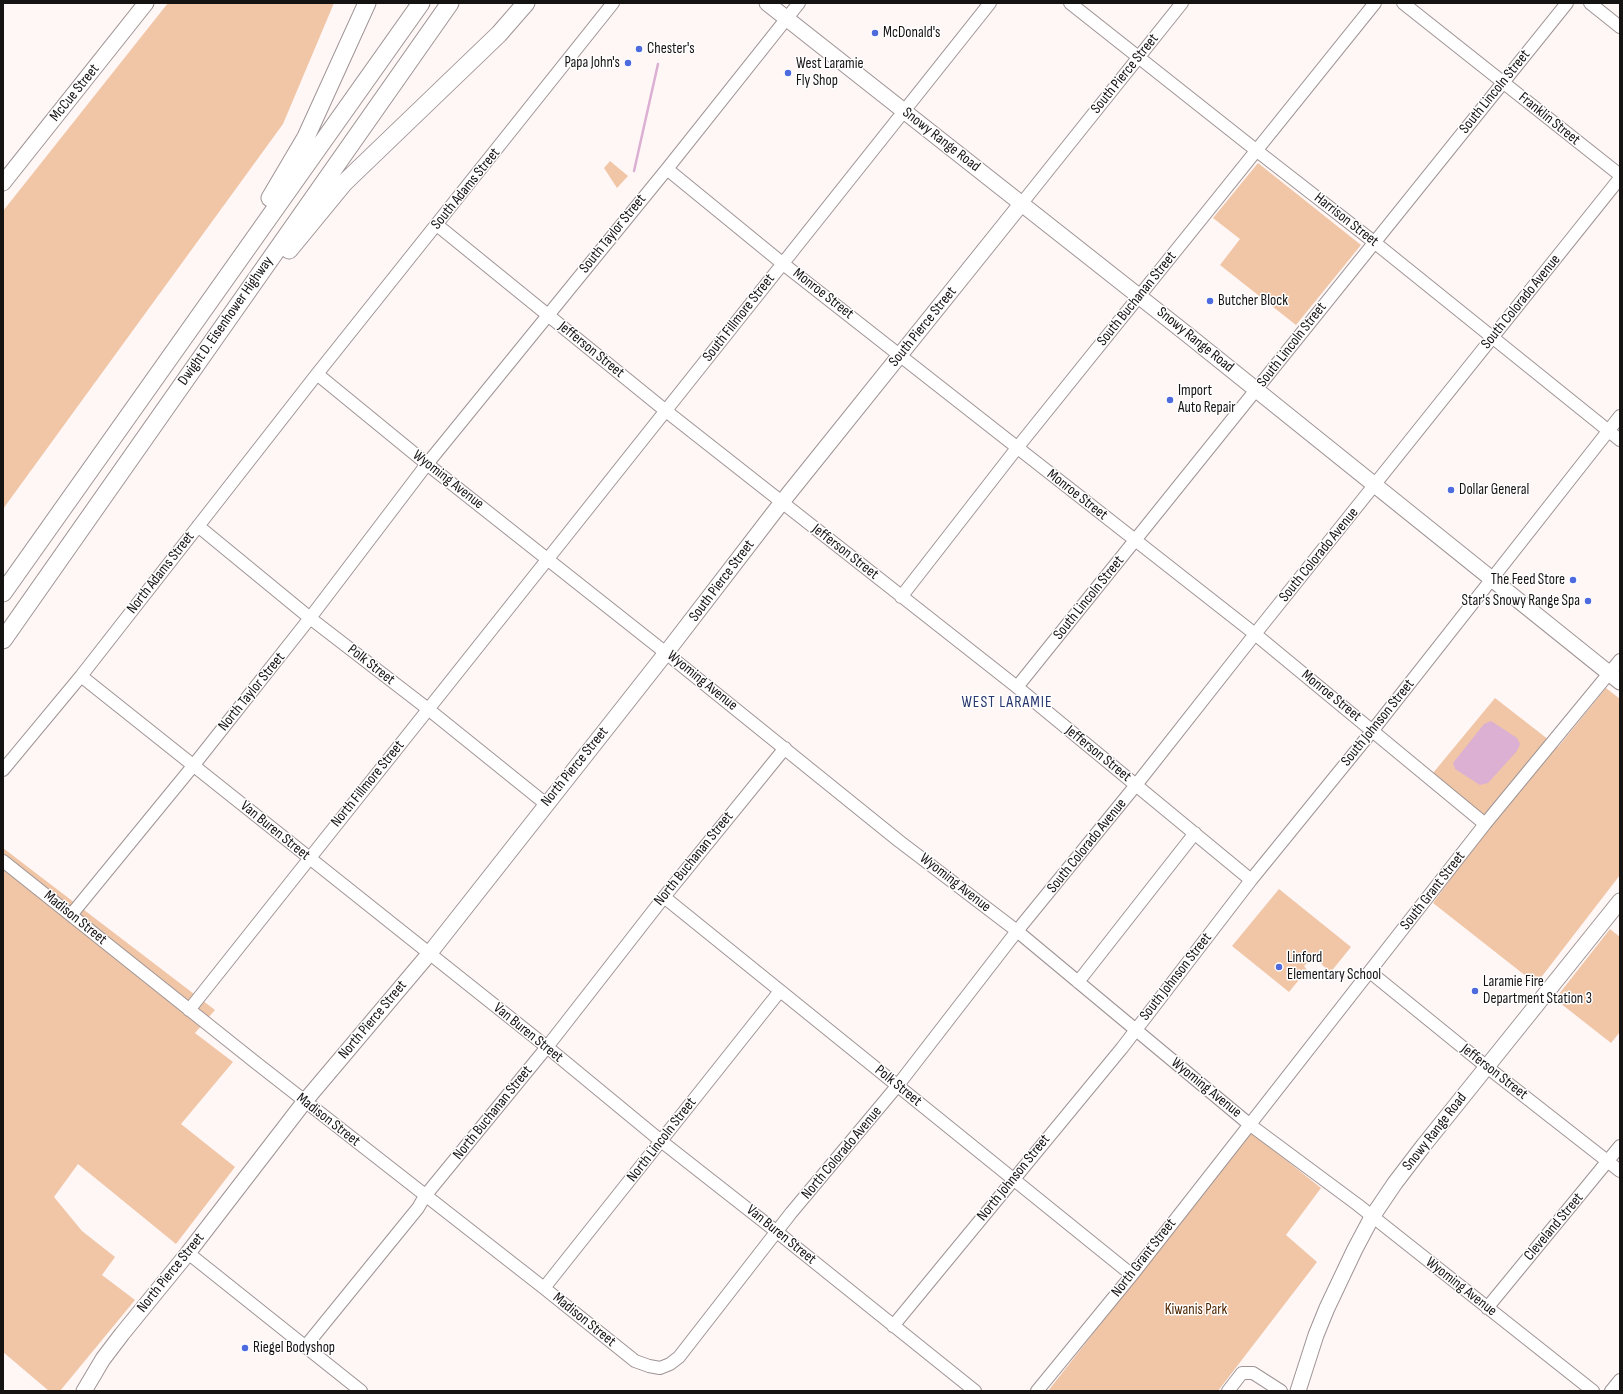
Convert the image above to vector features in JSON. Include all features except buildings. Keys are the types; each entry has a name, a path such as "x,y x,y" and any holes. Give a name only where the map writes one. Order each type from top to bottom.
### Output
{"highway":[{"path":"148,386 280,182 306,137 368,3"},
{"name":"Dwight D. Eisenhower Highway","path":"3,593 148,386 421,3"},
{"name":"Dwight D. Eisenhower Highway","path":"3,640 450,3"},
{"path":"195,365 344,183 499,34 526,3"}],"main road":[{"name":"McCue Street","path":"3,183 146,3"},
{"name":"Snowy Range Road","path":"767,3 1376,484 1615,678"},
{"name":"South Pierce Street","path":"666,653 782,502 1022,203"},
{"name":"North Pierce Street","path":"84,1391 103,1359 122,1334 188,1253 305,1101 429,954 666,653"},
{"name":"Snowy Range Road","path":"1298,1391 1316,1335 1327,1308 1354,1249 1372,1217 1395,1183 1618,902"}],"street":[{"name":"South Adams Street","path":"317,374 613,3"},
{"name":"South Taylor Street","path":"426,464 799,3"},
{"name":"South Fillmore Street","path":"548,559 782,263 905,112 990,3"},
{"name":"Harrison Street","path":"1070,3 1139,56 1256,151 1374,242 1620,440"},
{"name":"South Pierce Street","path":"1022,203 1182,3"},
{"name":"South Buchanan Street","path":"901,596 1017,448 1375,3"},
{"name":"Franklin Street","path":"1403,3 1620,176"},
{"name":"South Lincoln Street","path":"1017,687 1567,3"},
{"path":"1590,3 1620,27"},
{"name":"Monroe Street","path":"666,169 782,263 1255,634 1486,824"},
{"name":"South Colorado Avenue","path":"1017,931 1136,785 1620,176"},
{"name":"Jefferson Street","path":"437,225 666,411 1017,687 1251,880"},
{"name":"Wyoming Avenue","path":"317,374 426,464 548,559 899,840 1017,931 1135,1031 1250,1124 1372,1217 1593,1391"},
{"name":"North Adams Street","path":"3,770 81,676 317,374"},
{"name":"South Johnson Street","path":"1135,1031 1251,880 1373,730 1620,416"},
{"name":"North Taylor Street","path":"71,915 193,766 310,618 426,464"},
{"name":"Polk Street","path":"198,526 310,618 428,709 546,804"},
{"name":"North Fillmore Street","path":"189,1010 548,559"},
{"name":"South Grant Street","path":"1250,1124 1486,824 1615,678 1620,660"},
{"name":"Van Buren Street","path":"81,676 547,1047 661,1141 777,1232 974,1391"},
{"name":"North Buchanan Street","path":"305,1347 418,1208 425,1196 547,1047 664,897 785,748"},
{"path":"1078,982 1195,833"},
{"name":"Madison Street","path":"3,861 189,1010 635,1361 660,1368"},
{"name":"Polk Street","path":"664,897 1132,1275"},
{"name":"North Colorado Avenue","path":"660,1368 670,1364 679,1357 777,1232 898,1085 1017,931"},
{"name":"Jefferson Street","path":"1370,972 1486,1067 1620,1171"},
{"name":"North Lincoln Street","path":"544,1288 780,991"},
{"name":"North Johnson Street","path":"893,1326 1135,1031"},
{"name":"North Grant Street","path":"1037,1391 1132,1275 1250,1124"},
{"name":"Cleveland Street","path":"1487,1308 1620,1146"},
{"path":"188,1253 361,1391"},
{"path":"1228,1391 1242,1373 1253,1373 1281,1391"},
{"path":"1611,1391 1620,1380"}],"green space":[{"path":"168,3 334,3 283,124 3,509 3,211"},
{"path":"610,161 628,176 617,188 604,168"},
{"path":"1258,163 1361,245 1296,325 1220,265 1240,239 1213,218"},
{"path":"1606,688 1620,699 1620,875 1536,984 1433,903 1492,822 1433,773 1495,698 1558,747"},
{"path":"3,848 215,1010 195,1033 233,1062 181,1124 235,1167 176,1244 78,1164 54,1197 82,1231 115,1257 102,1275 135,1300 60,1391 49,1391 3,1352"},
{"path":"1279,889 1351,947 1330,973 1314,956 1304,966 1307,970 1289,992 1232,946"},
{"path":"1610,929 1620,937 1620,1032 1611,1043 1555,999"},
{"name":"Kiwanis Park","path":"1251,1132 1321,1188 1286,1235 1317,1262 1218,1391 1048,1391"}],"shaded area":[{"path":"1491,721 1517,738 1520,744 1517,751 1488,783 1480,785 1455,769 1453,763 1484,724"}],"waterway":[{"path":"634,171 658,64"}],"place":[{"name":"McDonald's","path":"875,33"},
{"name":"Chester's","path":"639,49"},
{"name":"Papa John's","path":"628,63"},
{"name":"West Laramie Fly Shop","path":"788,73"},
{"name":"Butcher Block","path":"1210,301"},
{"name":"Import Auto Repair","path":"1170,400"},
{"name":"Dollar General","path":"1451,490"},
{"name":"The Feed Store","path":"1573,580"},
{"name":"Star's Snowy Range Spa","path":"1588,601"},
{"name":"Linford Elementary School","path":"1279,967"},
{"name":"Laramie Fire Department Station 3","path":"1475,991"},
{"name":"Riegel Bodyshop","path":"245,1348"}],"district":[{"name":"WEST LARAMIE","path":"1007,703"}]}
